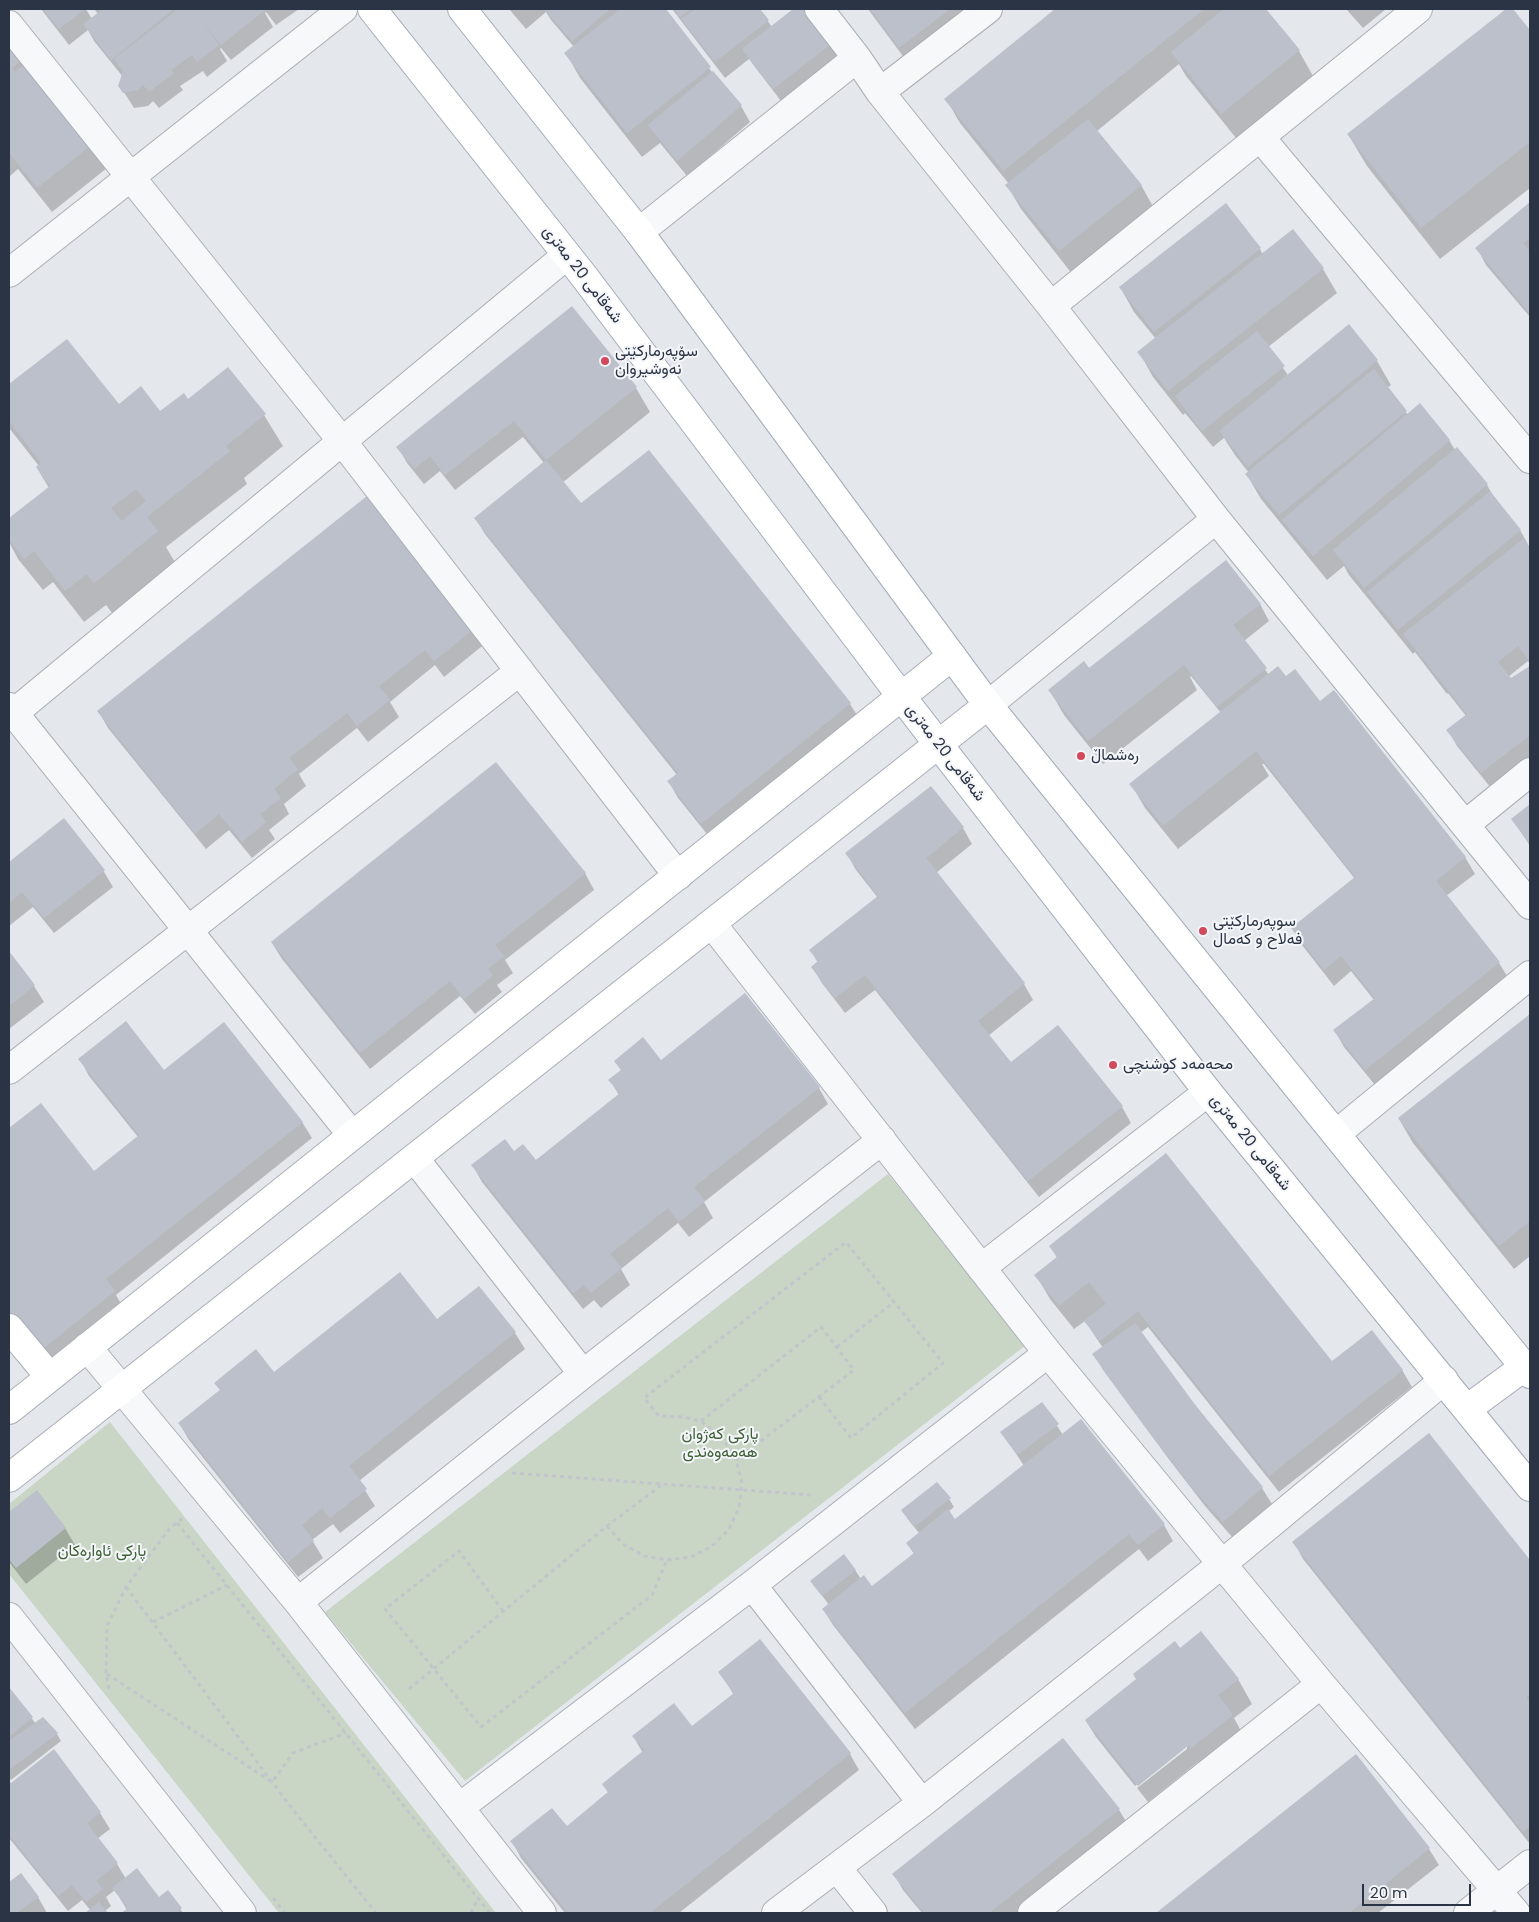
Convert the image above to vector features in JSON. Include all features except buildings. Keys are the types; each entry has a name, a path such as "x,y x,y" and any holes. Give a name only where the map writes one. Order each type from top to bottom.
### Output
{"main road":[{"name":"شەقامی 20 مەتری","path":"372,9 567,255 901,696 1208,1092 1530,1487"},
{"path":"462,9 639,232 988,705 1527,1370 1467,1409"},
{"path":"9,1410 952,656"},
{"path":"9,1478 988,705"},
{"path":"9,1328 50,1377"}],"street":[{"path":"9,274 343,9"},
{"path":"819,9 880,92 1051,306 1216,519 1530,905"},
{"path":"880,92 988,9"},
{"path":"1051,306 1418,9"},
{"path":"9,25 342,441 678,876"},
{"path":"639,232 856,58"},
{"path":"1260,137 1530,459"},
{"path":"352,1135 10,712 567,255"},
{"path":"988,705 1216,519"},
{"path":"9,1070 520,671"},
{"path":"1466,824 1530,772"},
{"path":"712,924 1048,1353 1321,1684 1516,1913"},
{"path":"1336,1134 1530,975"},
{"path":"982,1268 1208,1092"},
{"path":"298,1602 583,1374 882,1140"},
{"path":"415,1159 583,1374"},
{"path":"87,1347 298,1602 542,1913"},
{"path":"460,1808 752,1585 1048,1353"},
{"path":"776,1913 922,1803 1222,1564 1444,1380"},
{"path":"752,1585 922,1803"},
{"path":"9,1617 235,1911"},
{"path":"1032,1913 1321,1684"},
{"path":"1468,1913 1530,1864"},
{"path":"837,1868 873,1913"}],"path":[{"path":"607,1526 623,1544 644,1556 668,1560 691,1556 712,1546 729,1528 739,1507 742,1483 736,1460 724,1440 701,1421 683,1417 659,1416 644,1398 846,1242 943,1363 851,1438 818,1397"},
{"path":"837,1347 894,1302"},
{"path":"701,1421 821,1327 854,1370 736,1460"},
{"path":"464,1470 862,1499"},
{"path":"383,1710 607,1526 663,1484"},
{"path":"110,1694 106,1674 107,1626 126,1587 170,1528 210,1495"},
{"path":"177,1523 490,1913"},
{"path":"503,1611 458,1550 385,1610 481,1727 652,1594 668,1560"},
{"path":"153,1622 227,1585"},
{"path":"126,1587 272,1782 376,1913"},
{"path":"106,1674 272,1782"},
{"path":"272,1782 293,1752 346,1733"},
{"path":"471,1913 478,1898"}],"green space":[{"name":"پارکی کەژوان هەمەوەندی","path":"888,1174 1026,1345 465,1781 325,1612"},
{"name":"پارکی ئاوارەکان","path":"110,1422 496,1913 279,1913 9,1574 9,1504"}],"place":[{"name":"سۆپەرمارکێتی نەوشیروان","path":"605,361"},
{"name":"رەشماڵ","path":"1081,756"},
{"name":"سوپەرمارکێتی فەلاح و کەمال","path":"1203,931"},
{"name":"محەمەد کوشنچی","path":"1113,1065"}]}
